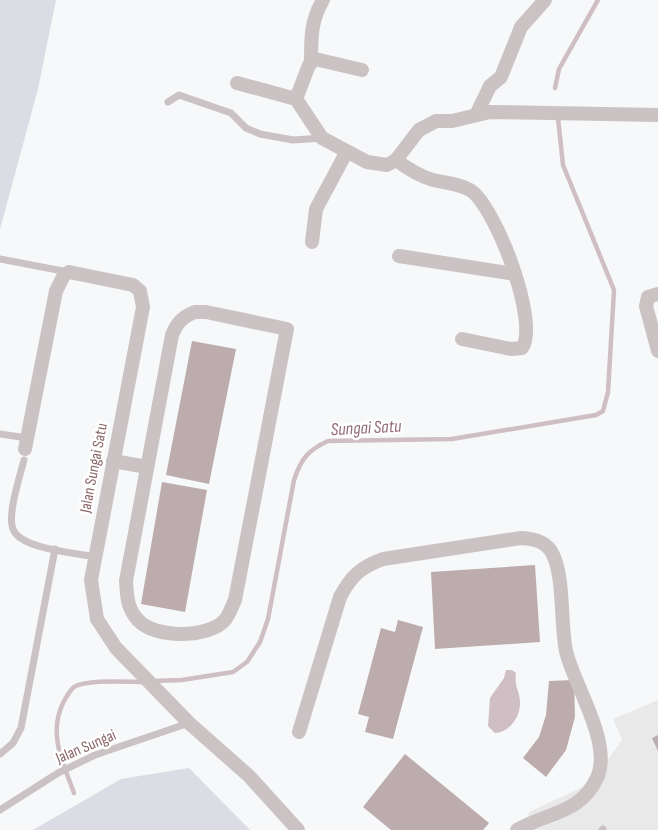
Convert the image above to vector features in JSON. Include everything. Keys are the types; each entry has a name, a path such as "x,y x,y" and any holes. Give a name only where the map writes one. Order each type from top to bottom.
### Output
{"street":[{"path":"296,100 311,61 310,40 315,12 323,0"},
{"path":"476,115 490,86 501,77 521,27 545,0"},
{"path":"311,61 319,59 362,70"},
{"path":"238,83 296,100 322,138 367,162 387,164 396,160 419,130 436,122 452,121 490,112 658,115"},
{"path":"312,242 316,209 346,152"},
{"path":"396,160 411,172 433,180 453,183 471,191 485,208 503,240 525,310 526,343 522,348 511,349 462,339"},
{"path":"399,256 515,274"},
{"path":"25,449 56,292 64,276 69,272"},
{"name":"Jalan Sungai Satu","path":"69,272 126,282 140,291 143,299 91,580 97,619 116,648 189,723 249,776 298,830"},
{"path":"658,294 648,297 646,306 658,351"},
{"path":"195,312 206,312 287,329 235,600 225,620 206,633 184,634 159,631 139,621 127,603 126,581 147,467 172,335 176,324 184,316 195,312"},
{"path":"113,461 147,467"},
{"path":"299,732 340,597 350,579 364,566 383,559 521,538 537,540 550,549 556,564 566,652 598,742 601,760 598,776 588,793 575,805 517,830"}],"lane":[{"path":"168,102 179,95 231,113 246,128 260,134 293,140 322,138"},
{"path":"0,259 69,272"},
{"path":"0,434 25,449 12,517 12,529 19,538 29,544 95,557"},
{"path":"0,754 13,744 21,728 55,549"},
{"name":"Jalan Sungai","path":"0,810 58,773 95,755 189,723"}],"shaded area":[{"path":"0,0 56,0 38,89 0,229"},
{"path":"506,670 512,670 516,673 520,707 514,722 505,730 495,733 488,726 490,698 504,678"},
{"path":"658,700 658,830 525,830 529,812 591,783 622,740 613,719"},
{"path":"189,768 250,830 33,830 121,779"}],"building":[{"path":"192,341 236,349 209,484 166,475"},
{"path":"162,482 207,490 185,612 141,604"},
{"path":"535,565 540,642 435,649 431,572"},
{"path":"398,620 423,627 393,739 365,732 369,717 358,714 381,628 395,632"},
{"path":"574,680 575,717 566,750 546,777 523,758 539,737 546,715 549,681"},
{"path":"658,735 658,751 652,738"},
{"path":"405,754 489,823 483,830 391,830 363,807"}],"waterway":[{"name":"Sungai Satu","path":"555,88 559,69 598,0"},
{"name":"Sungai Satu","path":"152,681 182,680 233,672 247,662 260,642 268,619 294,480 299,466 306,456 321,444 328,441 452,439 596,415 603,411 608,392 614,290 563,165 558,118"},
{"name":"Sungai Satu","path":"74,793 62,760 57,737 59,715 63,703 71,690 80,684 88,683 144,682"}]}
